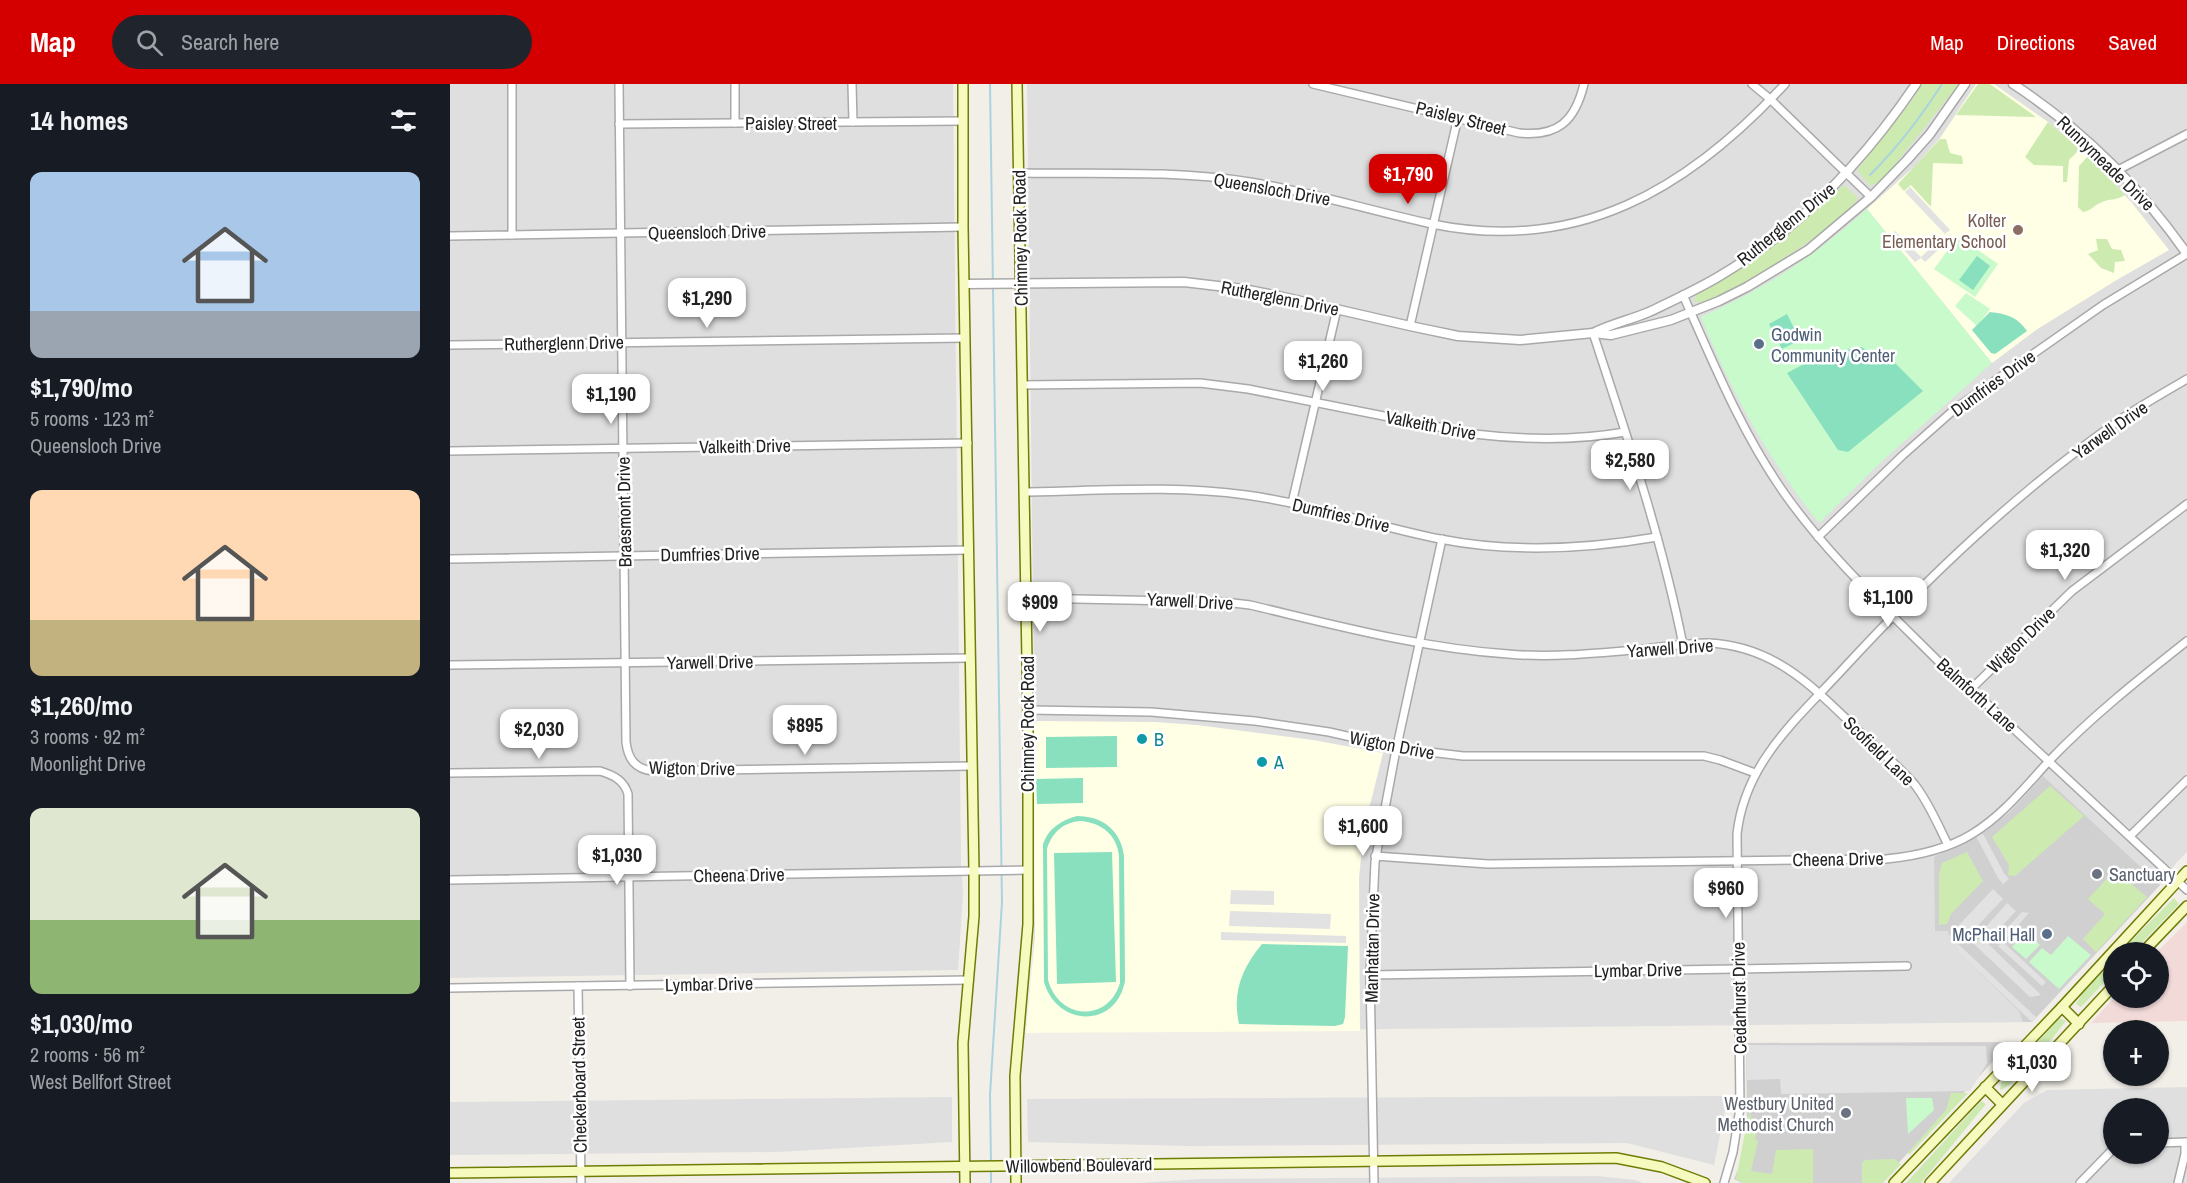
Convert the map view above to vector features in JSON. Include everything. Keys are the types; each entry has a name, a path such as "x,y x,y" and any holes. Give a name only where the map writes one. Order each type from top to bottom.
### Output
{"main road":[{"path":"963,84 963,227 974,871 974,916 963,1043 965,1183"},
{"name":"Chimney Rock Road","path":"1016,1183 1015,1076 1028,924 1028,710 1017,84"},
{"path":"1894,1183 2062,1007 2187,871"},
{"path":"2153,942 2187,906"},
{"path":"1934,1182 2002,1104 2103,997"},
{"path":"2062,1007 2079,1024"},
{"path":"1985,1088 2002,1104"},
{"name":"Willowbend Boulevard","path":"450,1173 1616,1158 1662,1167 1705,1183"}],"street":[{"path":"512,84 512,235"},
{"name":"Braesmont Drive","path":"619,84 626,742 630,759"},
{"path":"735,84 735,123"},
{"path":"852,84 853,122"},
{"name":"Paisley Street","path":"1313,84 1519,133 1543,133 1556,128 1574,113 1580,103 1584,84"},
{"path":"1752,84 1871,197"},
{"path":"1770,99 1785,84"},
{"name":"Rutherglenn Drive","path":"1593,333 1683,296 1759,251 1815,204 1846,173 1894,116 1916,84"},
{"name":"Rutherglenn Drive","path":"965,284 1192,283 1242,289 1458,336 1520,340 1593,333 1611,335 1642,328 1690,312 1747,287 1793,261 1871,197 1930,134 1965,84"},
{"name":"Runnymeade Drive","path":"2013,84 2072,126 2118,170 2156,211 2187,254"},
{"name":"Queensloch Drive","path":"1019,173 1147,174 1218,178 1287,188 1433,224 1479,231 1533,231 1582,222 1657,191 1715,152 1770,99"},
{"path":"1410,326 1458,117"},
{"name":"Paisley Street","path":"619,124 963,121"},
{"path":"2118,170 2187,134"},
{"name":"Queensloch Drive","path":"450,236 963,227"},
{"name":"Dumfries Drive","path":"1818,537 1903,455 1956,408 2103,305 2187,254"},
{"name":"Balmforth Lane","path":"1683,296 1741,424 1782,489 1818,537 1951,674 1971,689 2187,890"},
{"path":"1292,503 1336,309"},
{"path":"1593,333 1657,537 1683,645"},
{"name":"Rutherglenn Drive","path":"450,345 965,338"},
{"name":"Yarwell Drive","path":"1026,598 1225,602 1250,605 1419,644 1541,656 1592,654 1683,645 1726,645 1769,658 1795,672 1820,694 1893,615 1980,531 2052,471 2122,418 2187,379"},
{"name":"Valkeith Drive","path":"1022,385 1200,383 1248,389 1474,434 1511,438 1569,439 1625,432"},
{"name":"Valkeith Drive","path":"450,451 968,443"},
{"name":"Dumfries Drive","path":"1024,492 1198,490 1249,495 1442,539 1514,547 1561,548 1623,543 1657,537"},
{"name":"Wigton Drive","path":"1971,689 2073,591 2187,504"},
{"name":"Manhattan Drive","path":"1374,1183 1370,975 1376,856 1442,539"},
{"name":"Dumfries Drive","path":"450,559 969,549"},
{"name":"Cheena Drive","path":"1376,856 1488,864 1886,860 1916,856 1948,845 1983,827 2115,699 2187,641"},
{"name":"Yarwell Drive","path":"450,665 970,658"},
{"name":"Cedarhurst Drive","path":"1724,1183 1733,1152 1740,1108 1738,818 1755,773 1776,742 1820,694"},
{"name":"Scofield Lane","path":"1820,694 1916,785 1948,845"},
{"name":"Wigton Drive","path":"1028,710 1151,712 1224,718 1329,732 1438,754 1496,758 1697,755 1720,760 1755,773"},
{"name":"Wigton Drive","path":"630,759 638,766 653,771 972,766"},
{"path":"450,773 600,771 624,783 628,795 630,986"},
{"path":"2130,836 2187,780"},
{"name":"Cheena Drive","path":"450,880 1027,870"},
{"name":"Lymbar Drive","path":"1370,975 1906,966"},
{"name":"Lymbar Drive","path":"450,988 969,980"},
{"name":"Checkerboard Street","path":"578,986 581,1183"},
{"path":"2169,1143 2186,1142 2178,1183"},
{"path":"2080,1183 2103,1159"}],"shaded area":[{"path":"450,84 953,84 963,894 958,970 450,978"},
{"path":"1027,84 2187,84 2187,852 2160,885 2107,942 2103,942 2103,946 2032,1022 1030,1033 1036,863"},
{"name":"Kolter Elementary School","path":"1976,84 1994,84 2048,122 2088,156 2132,203 2169,250 2036,330 1992,363 1867,209 1915,166 1940,138"},
{"path":"1910,187 1950,230 1945,234 1905,192"},
{"path":"1895,231 1921,257 1945,235 1949,240 1925,262 1921,258 1915,262 1890,235"},
{"path":"1038,721 1155,722 1197,725 1313,740 1383,753 1364,829 1359,878 1360,1031 1026,1033 1035,936 1034,724"},
{"path":"2043,776 2160,885 2107,942 2103,942 2103,946 2032,1022 2023,1022 2019,1011 1958,952 1957,943 1948,931 1935,931 1934,857 1972,839 2010,812"},
{"path":"1983,834 2009,879 2003,884 1976,836"},
{"path":"1993,889 2003,899 1967,937 1957,927"},
{"path":"1231,890 1274,891 1274,905 1230,904"},
{"path":"2007,903 2016,911 1991,938 1983,930"},
{"path":"1230,911 1331,914 1330,929 1229,926"},
{"path":"2022,912 2029,913 2003,942 2046,982 2042,986 1998,946 2002,942 1997,939"},
{"path":"2187,922 2187,1021 2103,1020 2103,1023 2091,1023 2105,1008 2169,1008 2169,942 2167,942"},
{"path":"1221,932 1346,936 1346,943 1221,940"},
{"path":"1981,937 2041,995 2030,997 1974,944"},
{"path":"1957,943 2036,1017 2032,1022 1958,952"},
{"name":"Westbury United Methodist Church","path":"2011,1042 1880,1183 1742,1183 1734,1179 1739,1167 1747,1125 1746,1043"},
{"path":"1746,1045 1986,1046 1987,1063 1970,1091 1781,1094 1780,1079 1747,1080"},
{"path":"2187,1087 2187,1183 1949,1183 2024,1103 2047,1090"},
{"path":"1728,1096 1714,1165 1627,1143 1188,1146 1028,1142 1027,1099"},
{"path":"952,1097 952,1142 777,1152 450,1155 450,1102"},
{"path":"1597,1176 1643,1183 1139,1183 1201,1179"}],"green space":[{"path":"1922,84 1959,84 1882,181 1870,186 1857,170 1911,102"},
{"path":"1978,84 1990,84 2036,117 1956,115"},
{"path":"2048,122 2080,149 2069,160 2067,182 2063,182 2063,166 2034,165 2025,157"},
{"path":"1940,139 1946,139 1950,153 1962,156 1963,164 1933,163 1931,207 1911,185 1904,191 1898,184"},
{"path":"2088,156 2125,195 2103,201 2083,212 2078,207 2079,166"},
{"path":"1844,185 1858,198 1850,209 1834,223 1789,255 1722,295 1708,301 1694,302 1696,295 1786,236"},
{"path":"1867,209 1992,363 1880,463 1819,523 1784,475 1752,424 1725,372 1701,317 1794,267"},
{"path":"1958,236 1998,264 1975,297 1934,269"},
{"path":"2096,239 2107,239 2112,249 2121,250 2125,261 2115,262 2114,273 2101,268 2088,254 2098,250"},
{"path":"1977,256 1990,266 1973,290 1959,280"},
{"path":"1966,293 1990,309 1977,326 1955,306"},
{"path":"1990,312 2011,317 2027,331 1995,354 1991,353 1972,330"},
{"path":"1787,314 1800,340 1782,349 1769,324"},
{"path":"1861,347 1895,363 1923,391 1848,452 1838,450 1787,373 1823,354"},
{"path":"1117,736 1117,767 1046,768 1046,737"},
{"path":"1083,778 1083,803 1037,804 1036,779"},
{"path":"2050,786 2084,816 2015,876 2008,875 2009,865 1992,837"},
{"path":"1086,817 1109,826 1119,839 1124,856 1125,981 1119,997 1110,1008 1099,1014 1086,1016 1073,1014 1061,1008 1051,997 1044,982 1043,844 1052,830 1071,818","holes":["1081,821 1089,822 1107,831 1118,849 1120,983 1114,996 1105,1005 1084,1012 1062,1003 1048,980 1047,849 1055,833 1064,826"]},
{"path":"1112,852 1116,982 1057,984 1054,853"},
{"path":"1967,852 1983,881 1951,914 1947,924 1939,925 1939,874 1942,863"},
{"path":"2115,870 2147,897 2096,952 2083,939 2105,914 2088,899"},
{"path":"2174,898 2179,904 2143,942 2130,942"},
{"path":"2026,932 2040,945 2026,959 2012,947"},
{"path":"2068,936 2091,955 2059,989 2029,962 2042,948 2051,955"},
{"path":"1262,944 1348,946 1343,1024 1335,1026 1239,1024 1237,1001 1240,981 1249,962"},
{"path":"2103,970 2103,984 2081,1007 2076,1004 2085,989"},
{"path":"2059,1018 2066,1021 2025,1070 2007,1087 2000,1090 2001,1083"},
{"path":"1951,1093 1968,1093 1909,1155 1908,1153 1946,1110"},
{"path":"1906,1098 1932,1098 1934,1110 1908,1134"},
{"path":"1981,1101 1986,1104 1921,1183 1906,1183"},
{"path":"1749,1111 1752,1120 1758,1121 1755,1140 1758,1141 1751,1171 1772,1174 1776,1150 1813,1149 1813,1183 1743,1183 1736,1179"},
{"path":"1894,1159 1901,1164 1883,1183 1862,1183 1862,1162"}],"waterway":[{"path":"990,84 1002,902 990,1095 991,1164"},
{"path":"1870,175 1909,131 1942,84"},
{"path":"991,1169 991,1183"}],"place":[{"name":"Kolter Elementary School","path":"2018,230"},
{"name":"Godwin Community Center","path":"1759,344"},
{"name":"B","path":"1142,739"},
{"name":"A","path":"1262,762"},
{"name":"Sanctuary","path":"2097,874"},
{"name":"McPhail Hall","path":"2047,934"},
{"name":"Westbury United Methodist Church","path":"1846,1113"}]}
